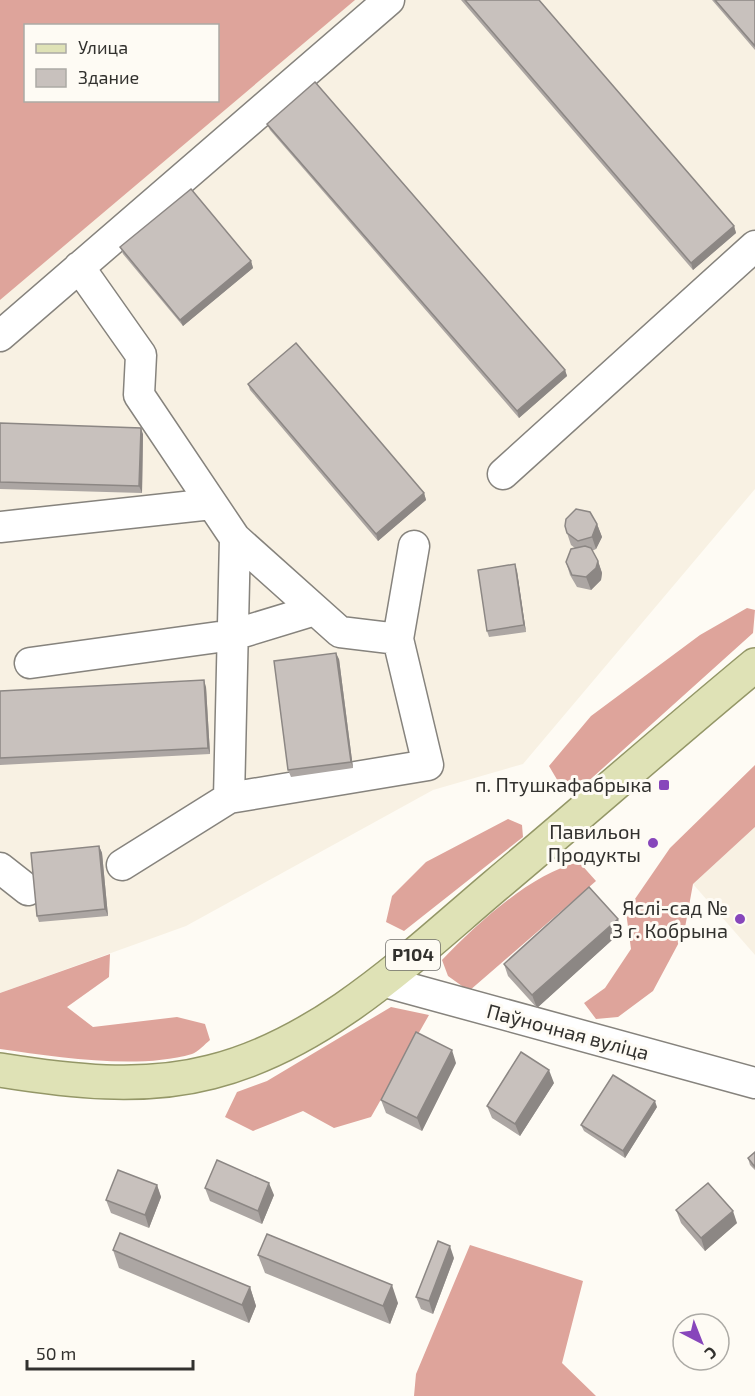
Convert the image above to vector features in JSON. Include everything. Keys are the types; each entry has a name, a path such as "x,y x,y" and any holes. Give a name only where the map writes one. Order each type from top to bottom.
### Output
{"main road":[{"name":"Р104","path":"0,1070 72,1081 153,1081 212,1072 292,1041 382,981 755,664"}],"street":[{"path":"0,336 389,0"},
{"path":"503,474 755,246"},
{"path":"79,267 141,355 139,395 235,538 340,632 398,639"},
{"path":"0,527 212,504"},
{"path":"229,798 235,538"},
{"path":"122,865 229,798 428,765 398,639 414,546"},
{"path":"30,663 232,635 315,610"},
{"path":"0,868 28,890"},
{"name":"Паўночная вуліца","path":"382,981 755,1083"}],"shaded area":[{"path":"0,0 755,0 755,489 523,764 433,790 186,926 0,993"},
{"path":"0,0 355,0 0,300"},
{"path":"747,608 755,610 753,633 583,786 559,783 549,766 591,716 700,635"},
{"path":"755,765 755,827 693,884 684,933 653,991 618,1017 596,1019 584,1003 605,988 631,949 626,912 670,848"},
{"path":"508,819 522,825 523,837 404,931 386,922 392,896 426,862"},
{"name":"Яслі-сад № 3 г. Кобрына","path":"755,827 755,955 693,884"},
{"path":"579,862 596,881 469,991 448,976 442,960 488,916 542,877"},
{"path":"110,954 109,977 67,1007 93,1027 177,1017 205,1024 210,1040 192,1054 147,1061 97,1060 0,1049 0,993"},
{"path":"391,1007 429,1015 371,1117 334,1128 303,1111 253,1131 225,1117 237,1092 267,1081"},
{"path":"470,1245 583,1281 562,1363 596,1396 414,1396 416,1374"}],"building":[{"path":"465,0 539,0 734,226 691,263"},
{"path":"715,0 755,0 755,46"},
{"path":"315,82 565,370 517,411 267,124"},
{"path":"191,189 251,261 180,320 120,247"},
{"path":"296,343 424,493 376,534 248,384"},
{"path":"0,423 141,428 139,486 0,482"},
{"path":"576,509 590,512 597,524 592,537 578,541 567,533 566,519"},
{"path":"585,546 591,548 598,561 596,568 586,577 572,575 566,562 571,549"},
{"path":"515,564 524,625 487,631 478,570"},
{"path":"336,653 351,762 288,770 274,661"},
{"path":"204,680 208,748 0,758 0,691"},
{"path":"99,846 105,909 37,916 31,853"},
{"path":"589,887 618,919 532,995 504,964"},
{"path":"416,1032 452,1050 417,1118 381,1100"},
{"path":"521,1052 549,1070 515,1124 487,1106"},
{"path":"613,1075 655,1101 623,1151 581,1125"},
{"path":"755,1152 755,1167 748,1158"},
{"path":"217,1160 269,1183 258,1211 205,1188"},
{"path":"118,1170 157,1185 145,1215 106,1200"},
{"path":"708,1183 733,1211 701,1238 676,1210"},
{"path":"120,1233 250,1287 242,1305 113,1250"},
{"path":"267,1234 392,1285 383,1306 258,1255"},
{"path":"438,1241 450,1246 429,1301 416,1297"}],"place":[{"name":"п. Птушкафабрыка","path":"664,785"},
{"name":"Павильон Продукты","path":"653,843"},
{"name":"Яслі-сад № 3 г. Кобрына","path":"740,919"}]}
